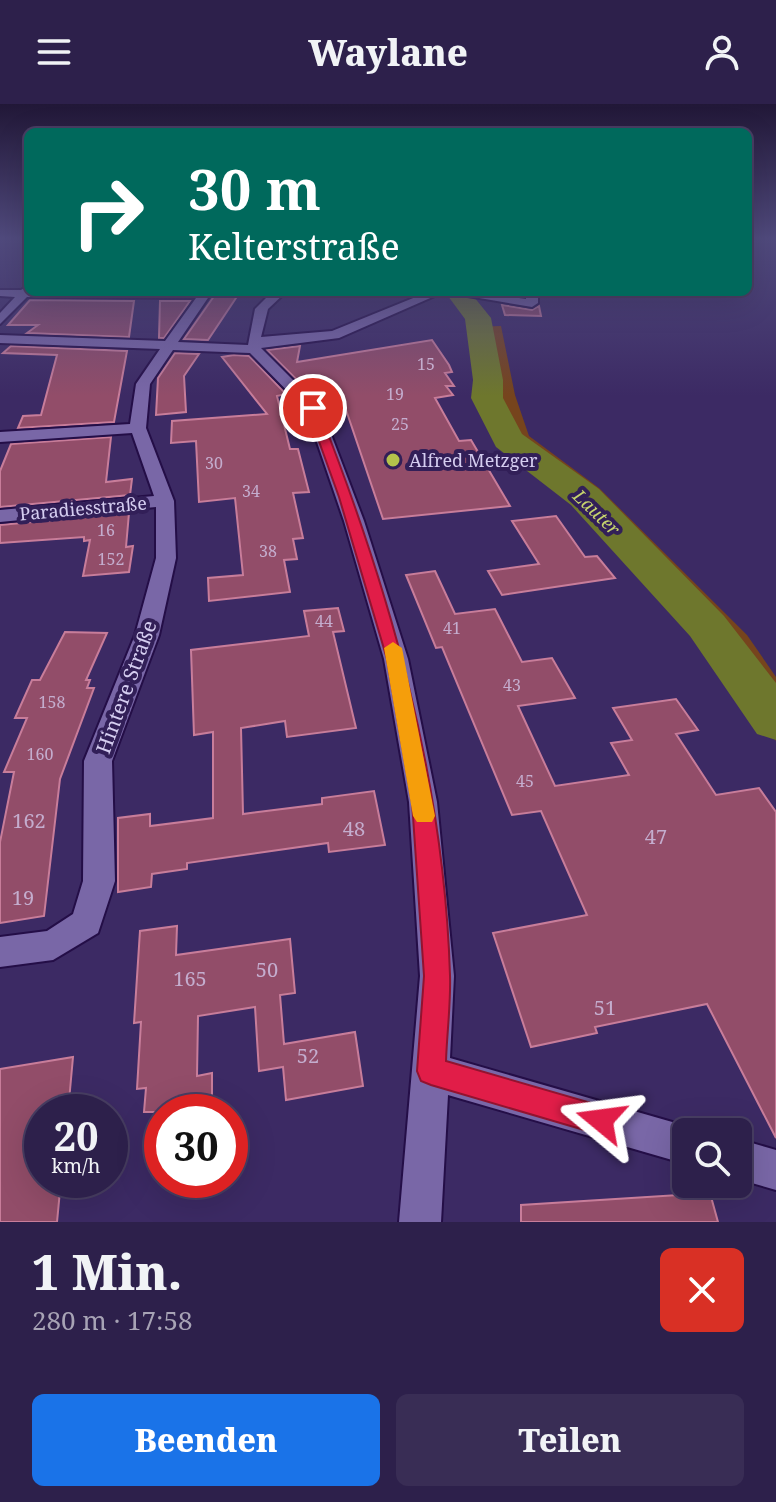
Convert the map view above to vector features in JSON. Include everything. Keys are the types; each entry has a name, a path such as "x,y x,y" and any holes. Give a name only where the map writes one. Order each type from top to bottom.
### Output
{"street":[{"path":"0,293 24,291"},
{"path":"0,320 24,293"},
{"name":"Hintere Straße","path":"0,952 53,945 86,923 99,881 98,761 147,635 166,558 165,501 138,428 143,384 203,296"},
{"path":"276,296 261,309 254,324 254,346 313,408 354,521 396,659 425,818 437,976 420,1222"},
{"path":"0,339 254,346 334,335 428,296"},
{"path":"470,296 532,297"},
{"path":"0,437 138,428"},
{"name":"Paradiesstraße","path":"0,516 165,501"},
{"path":"431,1071 672,1140"},
{"path":"752,1163 776,1170"}],"shaded area":[{"path":"501,326 515,395 529,436 599,488 747,635 776,677 776,741 695,627 576,499 498,440 476,399 472,327"}],"building":[{"path":"214,296 237,296 208,340 184,339"},
{"path":"30,300 134,301 129,337 27,333 38,325 8,325"},
{"path":"160,301 190,301 164,338 159,338"},
{"path":"502,305 532,310 539,306 541,316 505,315"},
{"path":"432,340 449,365 452,372 445,373 454,386 446,386 453,395 435,398 459,441 471,440 510,506 383,519 344,404 336,405 328,387 308,391 267,350 300,346 297,362"},
{"path":"11,346 127,351 114,422 18,428 23,416 41,415 57,355 3,353"},
{"path":"175,353 199,354 184,376 186,412 156,415 158,378"},
{"path":"249,356 286,394 277,396 290,449 298,449 309,492 293,493 303,538 293,539 297,559 284,560 290,592 209,601 208,578 243,575 235,498 199,502 196,441 171,443 172,421 267,414 222,357"},
{"path":"111,437 106,482 132,479 130,495 0,507 0,471 11,444"},
{"path":"129,513 126,547 133,546 129,572 83,576 90,540 84,541 84,537 0,543 0,525"},
{"path":"556,516 585,557 597,556 615,578 502,595 488,571 539,564 512,521"},
{"path":"435,571 455,614 495,609 522,662 552,658 575,698 518,706 555,786 629,775 611,743 632,740 613,708 676,699 698,730 676,734 716,795 759,788 776,812 776,1138 707,1004 595,1027 597,1033 531,1047 493,933 587,915 541,811 512,815 442,647 436,648 406,575"},
{"path":"338,608 344,631 333,632 356,728 287,737 285,721 241,728 243,814 322,804 322,798 374,791 385,845 329,852 328,843 187,863 187,869 152,874 151,887 118,892 118,818 150,814 150,826 213,818 213,732 194,735 191,650 309,636 304,611"},
{"path":"65,632 107,633 86,680 90,680 87,688 94,688 60,779 44,916 0,923 0,842 14,772 4,772 27,718 15,718 32,680 40,680"},
{"path":"177,926 176,955 290,939 295,993 280,995 284,1044 355,1032 363,1086 286,1100 283,1067 259,1071 255,1007 198,1016 197,1076 212,1073 212,1094 146,1094 146,1088 137,1089 141,1022 134,1023 140,931"},
{"path":"73,1057 70,1094 24,1094 24,1198 59,1198 57,1222 0,1222 0,1069"},
{"path":"672,1195 672,1198 711,1198 718,1222 521,1222 521,1205"}],"waterway":[{"name":"Lauter","path":"460,296 478,318 488,380 487,398 508,440 585,497 707,626 776,721"}],"slow traffic":[{"path":"393,648 424,816"}],"place":[{"name":"Alfred Metzger","path":"393,460"}],"route":[{"path":"313,408 330,448 396,659 423,802 437,976 431,1071 601,1120"}]}
